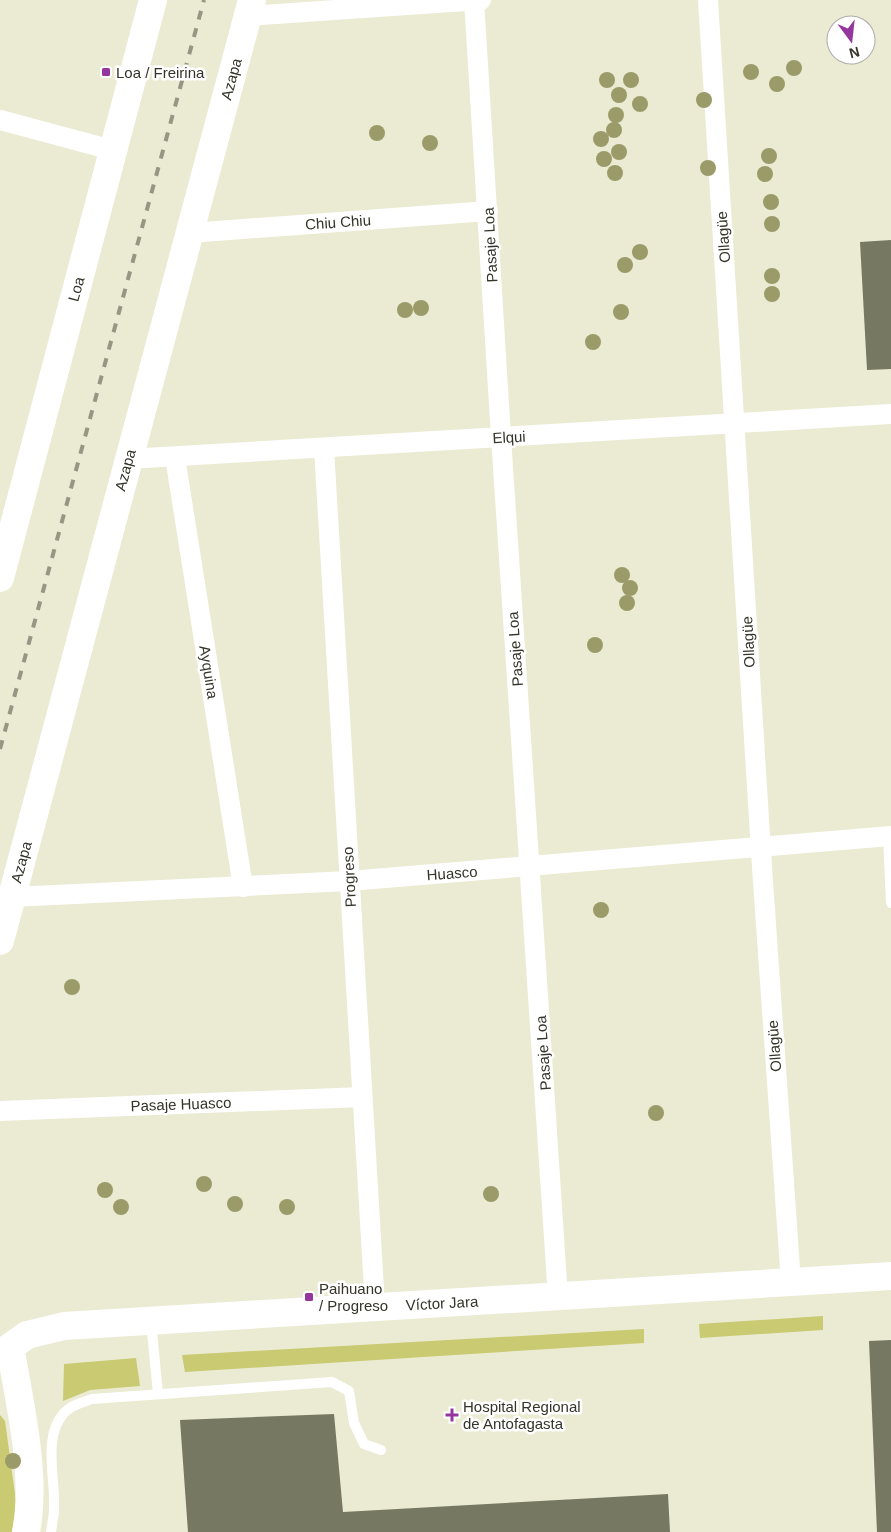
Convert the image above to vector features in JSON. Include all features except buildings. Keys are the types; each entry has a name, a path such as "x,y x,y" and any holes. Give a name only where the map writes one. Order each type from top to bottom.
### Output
{"street":[{"name":"Loa","path":"1,572 153,0"},
{"name":"Pasaje Loa","path":"474,0 500,437 531,866 558,1298"},
{"path":"250,8 481,0"},
{"name":"Ollagüe","path":"708,0 761,847 791,1283"},
{"name":"Azapa","path":"0,941 250,8"},
{"path":"0,120 112,150"},
{"name":"Chiu Chiu","path":"189,233 488,211"},
{"name":"Elqui","path":"128,460 891,414"},
{"name":"Progreso","path":"324,448 375,1306"},
{"name":"Ayquina","path":"175,457 242,887"},
{"name":"Huasco","path":"11,897 349,881 889,836"},
{"name":"Pasaje Huasco","path":"0,1111 362,1097"},
{"name":"Víctor Jara","path":"5,1350 27,1336 64,1326 375,1306 558,1298 891,1276"},
{"path":"5,1350 29,1476 31,1507 26,1532"}],"lane":[{"path":"889,836 891,903"},
{"path":"151,1320 158,1394"},
{"path":"51,1532 54,1508 52,1448 55,1429 66,1411 79,1403 92,1399 332,1382 348,1392 354,1424 364,1444 381,1450"}],"shaded area":[{"path":"823,1316 823,1330 700,1338 699,1324"},
{"path":"644,1329 644,1343 185,1372 182,1355"},
{"path":"136,1358 140,1386 90,1390 63,1401 64,1364"},
{"path":"0,1415 5,1421 18,1515 16,1532 0,1532"}],"railway":[{"path":"0,749 204,0"}],"place":[{"name":"Loa / Freirina","path":"106,72"},
{"name":"Paihuano / Progreso","path":"309,1297"},
{"name":"Hospital Regional de Antofagasta","path":"452,1415"}]}
